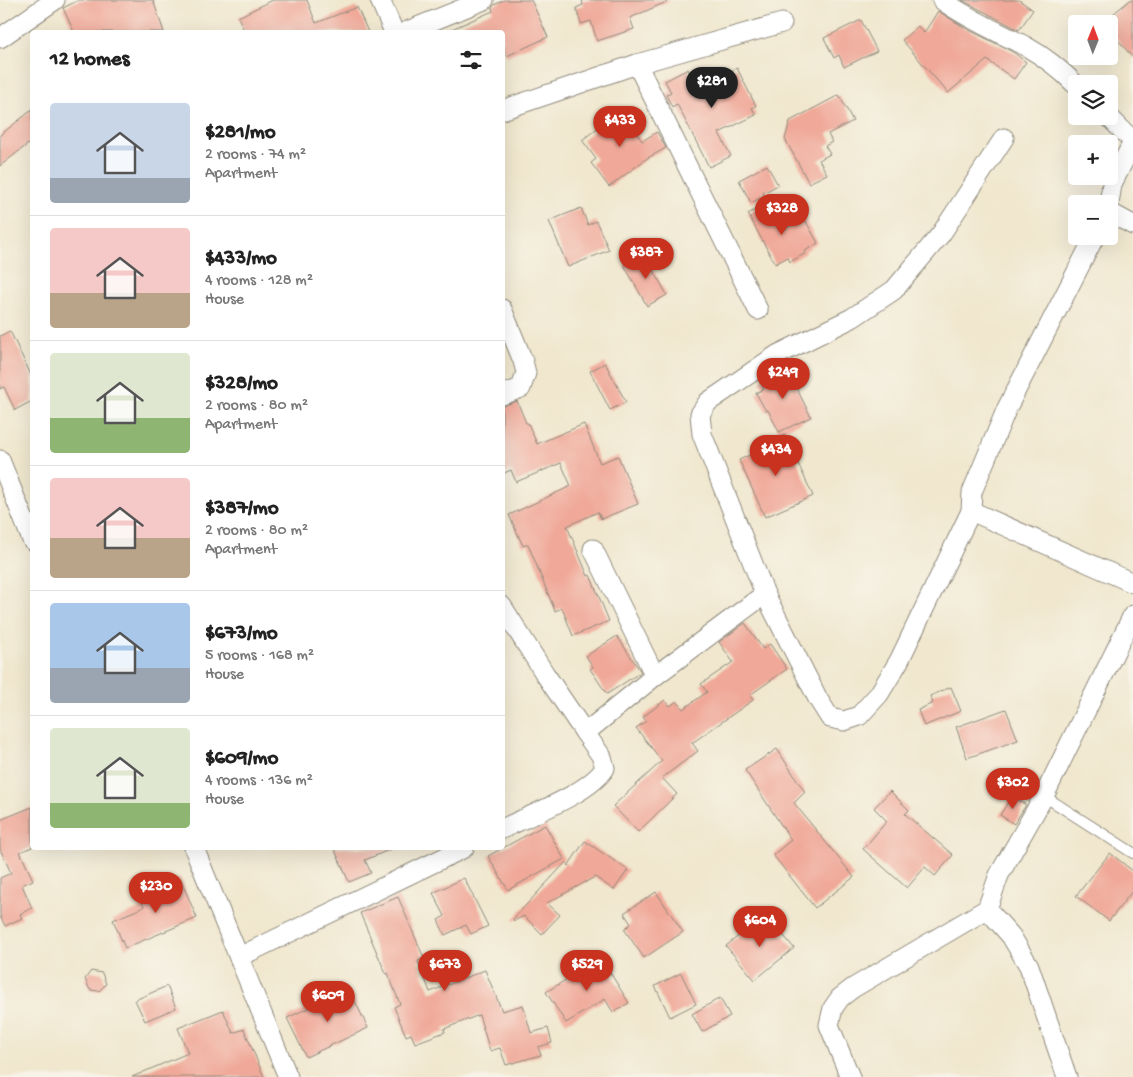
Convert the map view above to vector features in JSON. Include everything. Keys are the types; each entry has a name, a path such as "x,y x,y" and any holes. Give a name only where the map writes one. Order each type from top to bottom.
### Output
{"street":[{"path":"0,38 55,0"},
{"path":"380,0 393,30"},
{"path":"410,30 484,0"},
{"path":"942,0 962,13 1029,48 1068,78"},
{"path":"505,109 637,64 782,23"},
{"path":"637,64 758,310"},
{"path":"1110,195 1112,184 1133,141 1117,125"},
{"path":"1004,138 941,234 894,290 852,318 777,356 708,402 700,414 702,434 765,594 818,699 830,718 844,721 859,716 879,694 898,661 971,511 972,492 1006,408 1090,245"},
{"path":"1118,217 1133,225"},
{"path":"505,316 524,361 526,373 521,388 505,395"},
{"path":"0,460 30,535"},
{"path":"971,511 1133,583"},
{"path":"593,549 655,676"},
{"path":"585,733 655,676 765,594"},
{"path":"505,611 545,674 602,757 605,768 601,775 583,790 505,828"},
{"path":"850,1077 829,1025 833,1008 840,998 853,988 987,909 999,874 1044,796 1133,615"},
{"path":"195,850 288,1077"},
{"path":"239,957 460,850"},
{"path":"987,909 1011,936 1029,966 1067,1077"}],"lane":[{"path":"1044,796 1133,853"}],"building":[{"path":"79,0 153,0 163,30 73,30 63,8"},
{"path":"273,0 307,0 316,23 357,7 367,30 244,30 238,17"},
{"path":"504,0 531,0 548,37 507,56 505,52 505,30 450,30 493,11 494,5"},
{"path":"582,0 671,0 630,18 634,29 597,41 591,21 581,24 576,8 583,5"},
{"path":"962,0 1019,0 1033,10 1019,30"},
{"path":"1130,0 1133,0 1133,58 1118,40 1118,15 1112,15"},
{"path":"938,11 967,29 1013,52 1026,62 1014,79 987,60 948,93 902,40 918,26 924,33"},
{"path":"861,20 877,51 844,67 839,55 834,58 824,38"},
{"path":"737,68 756,106 752,108 756,115 719,133 731,156 709,167 677,104 672,107 666,95 671,92 665,81 688,69 697,88"},
{"path":"839,95 853,121 828,134 832,142 825,146 830,154 819,160 827,174 809,183 785,139 790,121"},
{"path":"620,111 642,141 657,132 666,148 646,159 609,187 591,163 596,159 582,140"},
{"path":"30,112 30,143 0,166 0,135"},
{"path":"767,165 778,185 763,193 764,196 751,203 739,180"},
{"path":"765,204 775,222 779,219 785,229 804,218 818,243 805,251 806,253 790,262 788,257 775,264 748,214"},
{"path":"581,208 588,225 596,221 609,250 568,267 549,221"},
{"path":"645,254 667,295 647,306 624,265"},
{"path":"10,331 30,373 30,402 15,410 4,387 0,389 0,336"},
{"path":"605,363 626,402 610,410 590,371"},
{"path":"786,367 811,417 779,432 768,410 766,411 756,393 764,389 760,381"},
{"path":"517,401 537,444 584,424 600,463 618,456 638,504 601,519 598,512 567,526 609,621 573,636 562,608 555,611 528,544 523,546 509,515 571,486 561,463 516,482 511,470 505,473 505,405"},
{"path":"785,435 813,496 765,517 739,460 758,451 757,448"},
{"path":"745,623 763,649 770,644 787,669 750,695 753,700 692,743 698,751 662,778 677,794 638,832 613,806 662,761 636,728 646,721 643,717 665,700 670,706 677,701 683,709 707,692 701,684 733,662 719,642"},
{"path":"617,636 641,672 607,694 590,669 593,667 586,656"},
{"path":"951,687 961,711 924,726 918,710 933,703 930,696"},
{"path":"1006,709 1018,740 967,758 956,727"},
{"path":"777,749 805,792 794,803 854,877 815,908 773,855 791,840 745,770"},
{"path":"890,791 909,810 905,814 953,855 935,876 925,867 907,888 863,849 887,821 874,808"},
{"path":"1012,796 1026,805 1014,824 1000,815"},
{"path":"30,808 30,848 20,852 33,880 22,885 32,908 20,914 22,918 5,926 0,916 0,878 11,873 0,849 0,820"},
{"path":"545,825 564,859 508,890 488,856 499,850 505,850 505,847"},
{"path":"585,841 628,870 614,890 595,877 547,903 560,915 542,934 524,916 514,921 513,919 566,862 568,866"},
{"path":"335,850 389,850 365,860 371,873 349,882"},
{"path":"1110,853 1133,871 1133,890 1109,921 1076,896"},
{"path":"180,878 197,918 125,948 113,920 144,907 139,895"},
{"path":"464,878 488,926 471,934 466,925 445,935 438,920 445,916 433,893"},
{"path":"656,892 683,932 644,958 624,929 631,924 624,913"},
{"path":"398,897 424,958 418,961 430,992 485,970 502,1011 523,1005 531,1033 548,1028 552,1043 538,1047 541,1055 506,1065 500,1048 490,1051 479,1015 444,1029 445,1032 415,1043 411,1034 406,1036 394,1007 400,1004 360,913"},
{"path":"769,918 794,948 755,980 726,946 751,926 754,930"},
{"path":"601,958 629,1003 613,1012 605,999 566,1023 546,992"},
{"path":"91,971 102,973 106,984 99,991 90,990 85,979"},
{"path":"681,973 696,1004 670,1017 655,986"},
{"path":"167,986 176,1008 145,1021 135,1000"},
{"path":"349,989 368,1028 306,1057 287,1018"},
{"path":"720,998 730,1016 702,1032 692,1014"},
{"path":"223,1010 233,1033 244,1029 264,1077 132,1077 188,1053 178,1028"}]}
